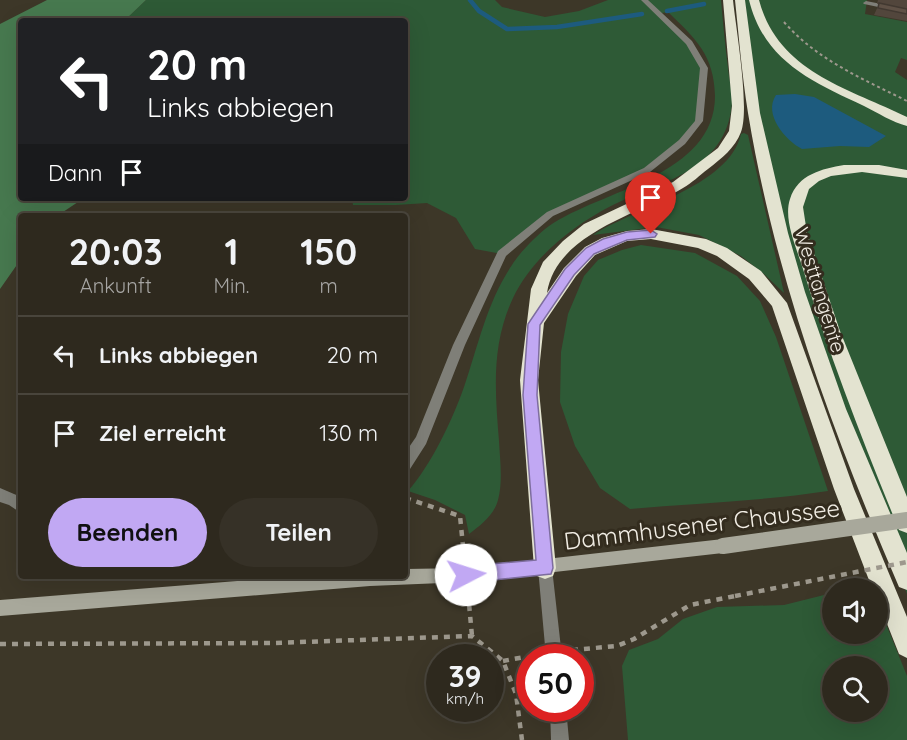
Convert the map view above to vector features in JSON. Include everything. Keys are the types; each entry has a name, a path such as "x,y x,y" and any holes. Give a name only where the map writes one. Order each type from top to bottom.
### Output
{"highway":[{"path":"545,568 529,380 539,289 549,266 568,245 608,217 678,185 723,152 735,131 738,106 728,0"},
{"name":"Westtangente","path":"740,0 754,111 771,195 794,280 833,402 878,516 907,579"},
{"path":"754,0 760,23 775,44 797,65 821,81 907,122"},
{"path":"907,174 887,169 837,170 810,181 805,185 797,200 798,226 828,328 907,521"},
{"path":"534,324 570,272 590,251 627,236 651,234 701,243 722,252 755,275 779,303 844,489 907,645"}],"main road":[{"name":"Dammhusener Chaussee","path":"408,577 466,575 545,568 907,521"},
{"name":"Dammhusener Chaussee","path":"0,608 358,579"}],"street":[{"path":"408,460 421,440 459,345 502,254 550,214 647,170 682,142 699,121 704,68 689,43 644,0"},
{"path":"866,3 907,11"},
{"path":"0,495 13,499 18,503"},
{"path":"545,568 552,644"},
{"path":"559,722 560,740"}],"path":[{"path":"779,16 799,38 821,54 847,71 907,101"},
{"path":"408,499 460,516 472,636"},
{"path":"594,648 617,645 634,639 690,605 907,562"},
{"path":"0,644 273,643 472,636 482,644"},
{"path":"504,664 516,694 522,740"}],"green space":[{"path":"47,0 146,0 127,18 18,18 18,201 80,201 62,213 18,213 18,263 0,289 0,24"},
{"path":"146,0 495,0 502,7 545,17 579,11 608,0 721,0 732,104 727,127 717,145 704,160 688,171 611,206 568,233 531,270 513,298 501,333 496,368 500,493 490,515 469,534 465,515 435,500 408,491 433,456 453,414 484,324 503,279 519,255 549,226 571,213 652,178 676,163 696,145 710,123 715,96 711,69 702,49 668,12 656,14 689,43 704,68 699,121 682,142 647,170 550,214 502,254 475,249 456,218 427,203 353,205 352,201 408,201 408,18 127,18"},
{"path":"740,0 867,0 865,14 907,22 907,60 901,58 895,72 907,80 907,594 878,515 771,195"},
{"path":"741,134 748,135 784,293 741,256 699,235 656,227 593,235 700,182 719,168 733,152"},
{"path":"641,245 695,253 737,276 760,301 776,337 828,491 754,500 630,509 600,488 575,446 560,402 561,352 568,314 584,276 598,260"},
{"path":"822,596 822,644 888,644 888,629 907,676 907,740 628,740 622,666 629,650 658,639 683,619 717,607 784,605"}],"water":[{"path":"795,94 814,97 886,136 869,147 840,146 802,149 783,133 772,110 776,95"}],"building":[{"path":"879,3 907,9 907,14 878,8"}],"waterway":[{"path":"470,0 479,11 507,29 557,27 642,14"},
{"path":"667,11 704,4"}],"route":[{"path":"466,575 545,568 529,380 534,324 570,272 590,251 627,236 651,234"}]}
